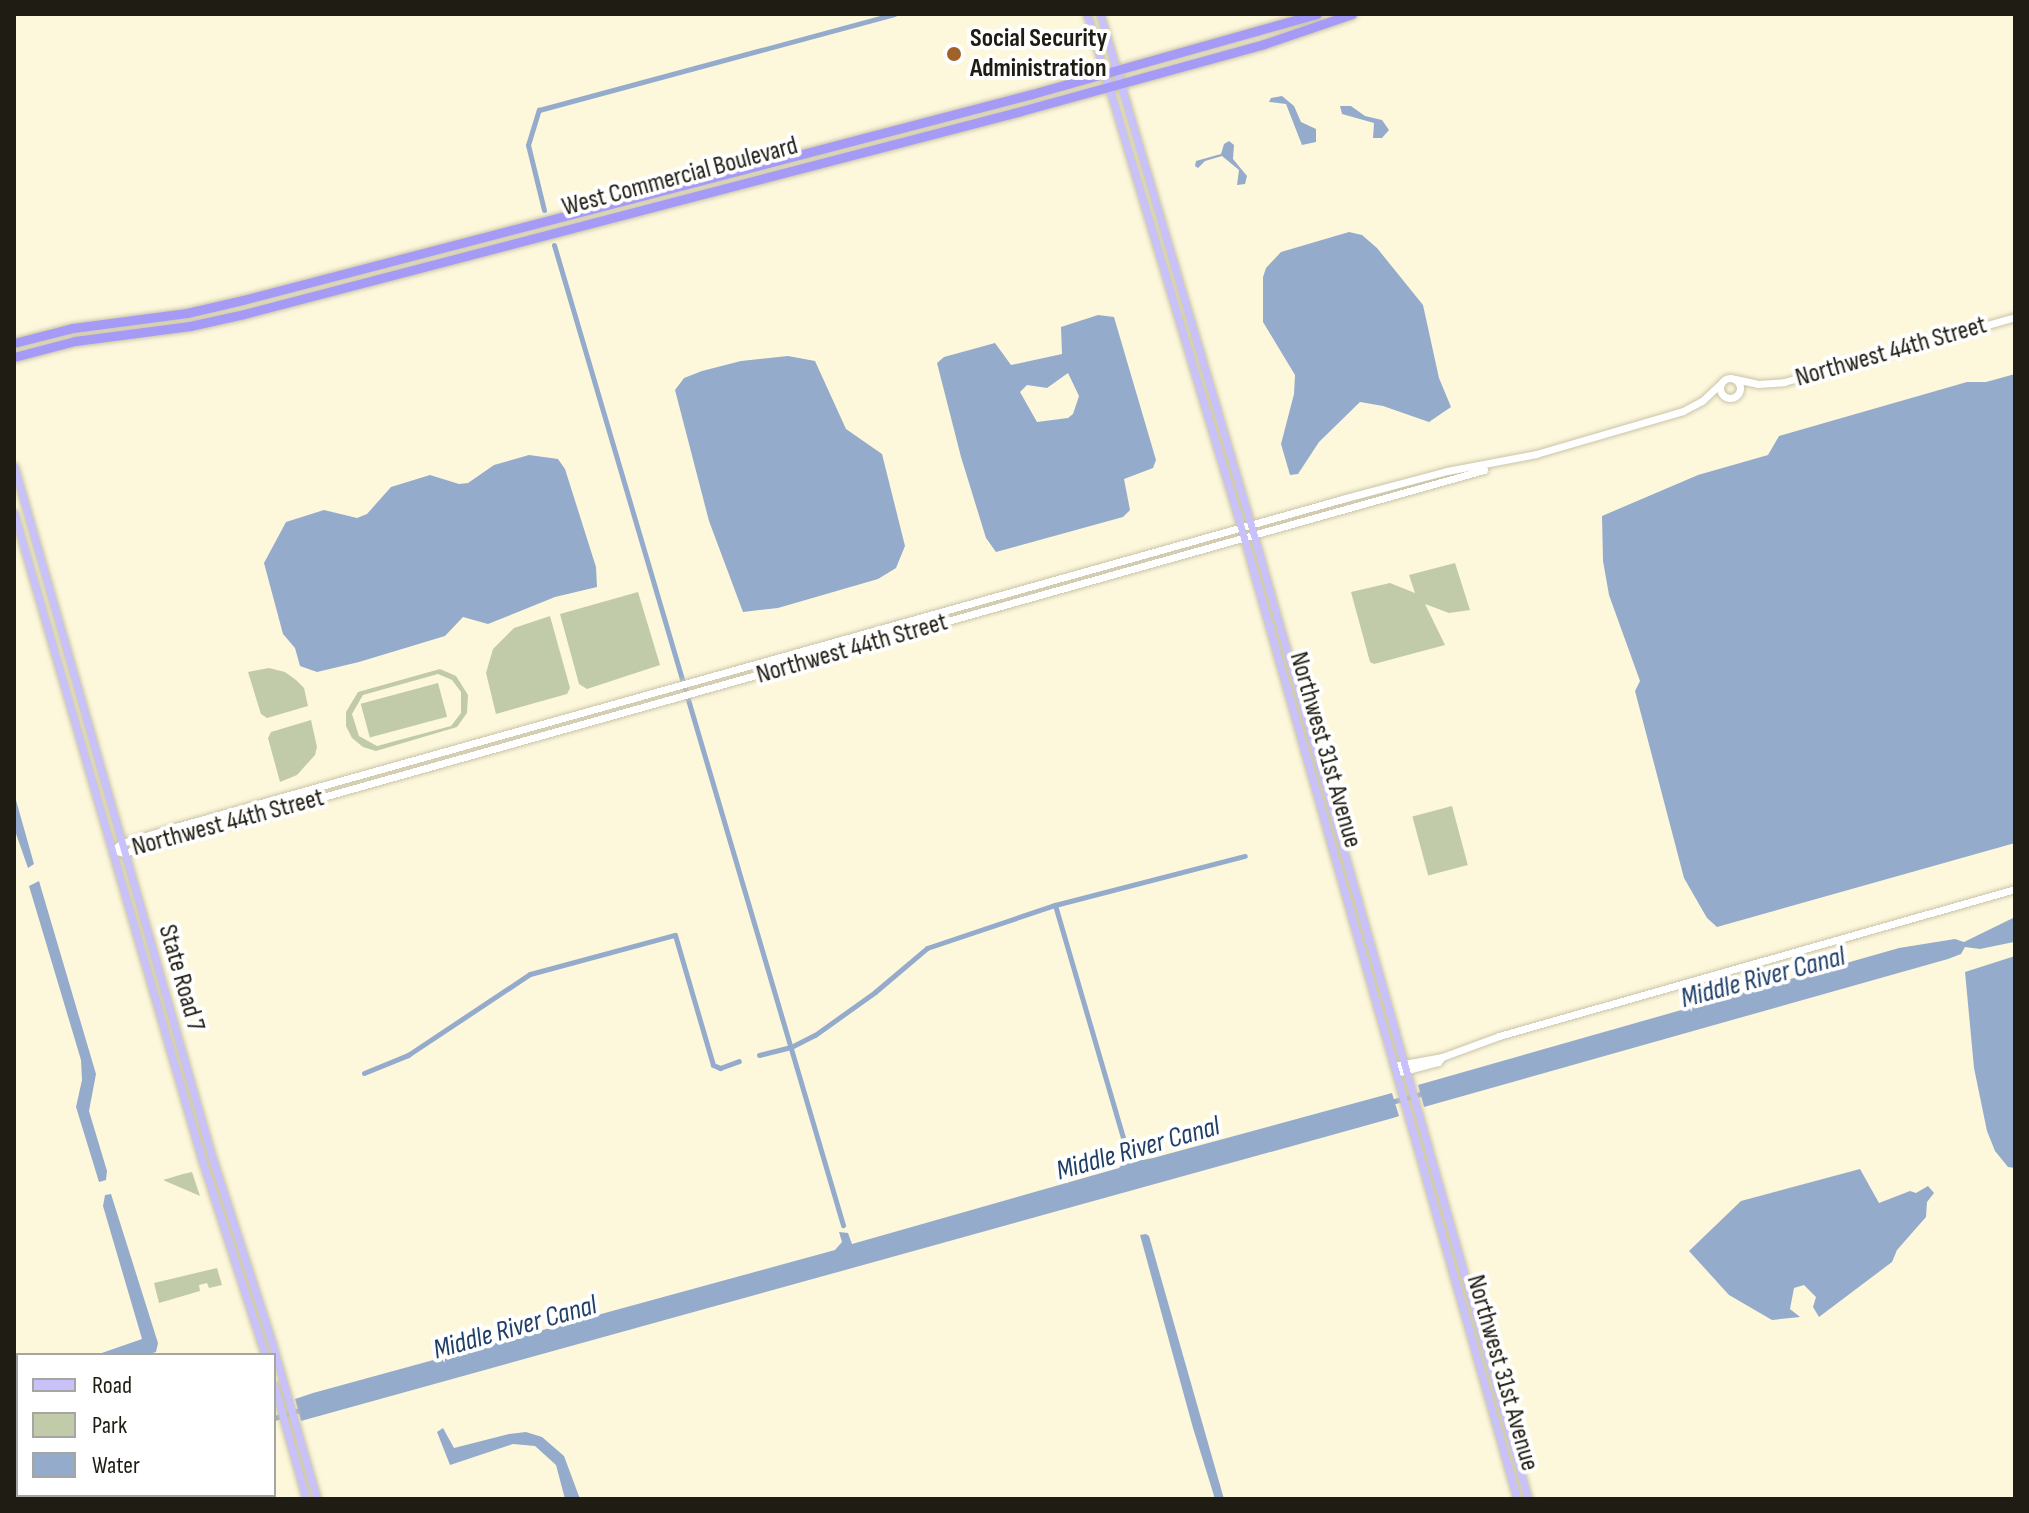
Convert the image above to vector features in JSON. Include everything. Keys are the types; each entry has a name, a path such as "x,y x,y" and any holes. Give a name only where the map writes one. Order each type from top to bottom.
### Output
{"highway":[{"name":"West Commercial Boulevard","path":"14,343 73,328 187,313 243,300 1317,14"},
{"name":"West Commercial Boulevard","path":"14,357 75,341 190,326 244,314 1120,83 1277,40 1352,14"},
{"path":"622,215 637,205 695,189 702,179"}],"main road":[{"name":"Northwest 31st Avenue","path":"1087,14 1242,528 1517,1499"},
{"name":"Northwest 31st Avenue","path":"1100,14 1254,535 1528,1499"},
{"name":"State Road 7","path":"14,466 176,1032 275,1353"},
{"name":"State Road 7","path":"14,513 157,1006 264,1353"},
{"path":"145,962 157,990 167,1000"},
{"path":"157,1006 167,1014 176,1032"},
{"path":"244,1290 259,1302"},
{"name":"State Road 7","path":"276,1357 317,1499"},
{"path":"276,1392 306,1499"}],"street":[{"name":"Northwest 44th Street","path":"1738,394 2015,317"},
{"path":"1726,378 1735,379 1740,386 1738,394 1726,398 1720,393 1721,383 1726,378"},
{"name":"Northwest 44th Street","path":"1735,379 1767,384"},
{"name":"Northwest 44th Street","path":"113,850 124,853 1536,454 1683,411 1702,401 1721,383"},
{"name":"Northwest 44th Street","path":"1702,401 1726,398"},
{"name":"Northwest 44th Street","path":"113,850 122,843 1251,525 1447,471 1536,454"},
{"path":"1157,552 1161,562"},
{"path":"725,674 728,684"},
{"path":"1395,1070 1438,1062 1442,1057 1499,1036 2015,889"}],"green space":[{"path":"1455,563 1470,610 1449,613 1425,604 1445,645 1374,664 1370,662 1351,592 1390,583 1415,593 1409,575"},
{"path":"638,592 660,665 587,689 579,684 560,614"},
{"path":"550,616 570,688 567,694 496,714 486,673 493,649 514,628"},
{"path":"269,668 285,672 296,680 304,688 308,706 267,718 261,714 248,672"},
{"path":"440,669 456,676 468,695 467,713 457,727 376,751 363,747 352,738 346,726 346,712 358,692","holes":["438,674 452,680 461,692 461,713 451,726 377,746 359,736 352,714 363,695"]},
{"path":"438,683 447,717 370,738 361,704"},
{"path":"311,720 317,747 315,755 297,775 280,782 268,738 271,732"},
{"path":"1452,806 1468,865 1428,876 1412,817"},
{"path":"192,1172 200,1196 163,1180 183,1174"},
{"path":"217,1268 222,1285 209,1288 207,1283 199,1285 200,1291 159,1303 154,1283"}],"water":[{"path":"1282,96 1294,106 1301,122 1316,129 1316,142 1302,145 1286,104 1269,102 1271,98"},
{"path":"1340,106 1351,106 1365,116 1382,120 1389,130 1382,138 1373,138 1374,123 1342,114"},
{"path":"1229,141 1234,145 1233,159 1247,176 1245,184 1237,185 1239,170 1222,156 1205,161 1198,168 1195,166 1196,161 1221,154 1224,144"},
{"path":"1349,232 1362,235 1377,248 1423,305 1439,378 1451,407 1429,422 1383,406 1360,402 1319,442 1298,474 1290,475 1281,444 1294,394 1295,375 1263,322 1263,277 1266,268 1281,252"},
{"path":"1098,315 1114,317 1156,460 1153,468 1124,479 1130,510 1123,517 996,552 986,538 937,363 944,357 995,343 1011,365 1062,354 1061,327","holes":["1068,373 1079,396 1073,414 1068,418 1037,422 1020,392 1027,385 1047,388"]},
{"path":"788,356 815,361 846,429 882,454 905,546 896,568 878,579 778,608 743,612 709,521 675,390 684,378 702,371 741,361"},
{"path":"2015,374 2015,843 1717,927 1707,918 1684,878 1635,691 1640,681 1609,595 1603,561 1602,516 1698,475 1768,455 1779,436 1967,382 1986,382"},
{"path":"529,455 558,459 565,469 596,567 597,587 555,597 488,624 463,617 445,636 359,662 317,672 300,666 295,648 283,634 264,563 286,522 324,510 357,518 367,514 391,487 430,475 459,484 468,483 494,465"},
{"path":"14,793 34,864 28,868 14,828"},
{"path":"39,881 96,1074 89,1111 107,1171 106,1180 99,1182 76,1107 82,1080 81,1060 29,886"},
{"path":"2015,917 2014,942 1980,949 1965,947 1961,954 1948,959 1424,1107 1418,1085 1899,948 1955,939 1964,942"},
{"path":"2015,956 2015,1168 2008,1167 1995,1151 1987,1131 1974,1068 1965,972"},
{"path":"1392,1093 1399,1116 1393,1118 301,1421 295,1399 835,1250 842,1242 839,1232 848,1233 852,1244 1119,1168 1124,1162 1124,1152 1129,1151 1137,1161 1153,1158"},
{"path":"1860,1169 1879,1203 1910,1191 1916,1193 1928,1186 1934,1193 1927,1202 1926,1217 1897,1250 1892,1262 1819,1317 1813,1307 1816,1297 1804,1285 1794,1288 1790,1309 1800,1317 1772,1320 1729,1295 1689,1251 1741,1201"},
{"path":"111,1194 158,1343 156,1352 102,1353 142,1339 103,1206 105,1195"},
{"path":"1146,1234 1224,1499 1215,1499 1193,1428 1140,1235"},
{"path":"443,1428 454,1448 509,1434 526,1432 542,1437 564,1456 580,1499 565,1499 556,1465 535,1446 513,1444 450,1465 437,1432"}],"waterway":[{"path":"544,210 528,145 539,110 894,14"},
{"path":"554,245 843,1225"},
{"path":"1055,905 1245,856"},
{"path":"759,1055 791,1047 815,1035 875,992 927,948 1055,905 1125,1144"},
{"path":"364,1073 408,1055 530,974 675,935 713,1065 720,1068 739,1061"},
{"name":"Middle River Canal","path":"1391,1102 1424,1093"},
{"name":"Middle River Canal","path":"276,1417 304,1409"}],"place":[{"name":"Social Security Administration","path":"954,54"}]}
